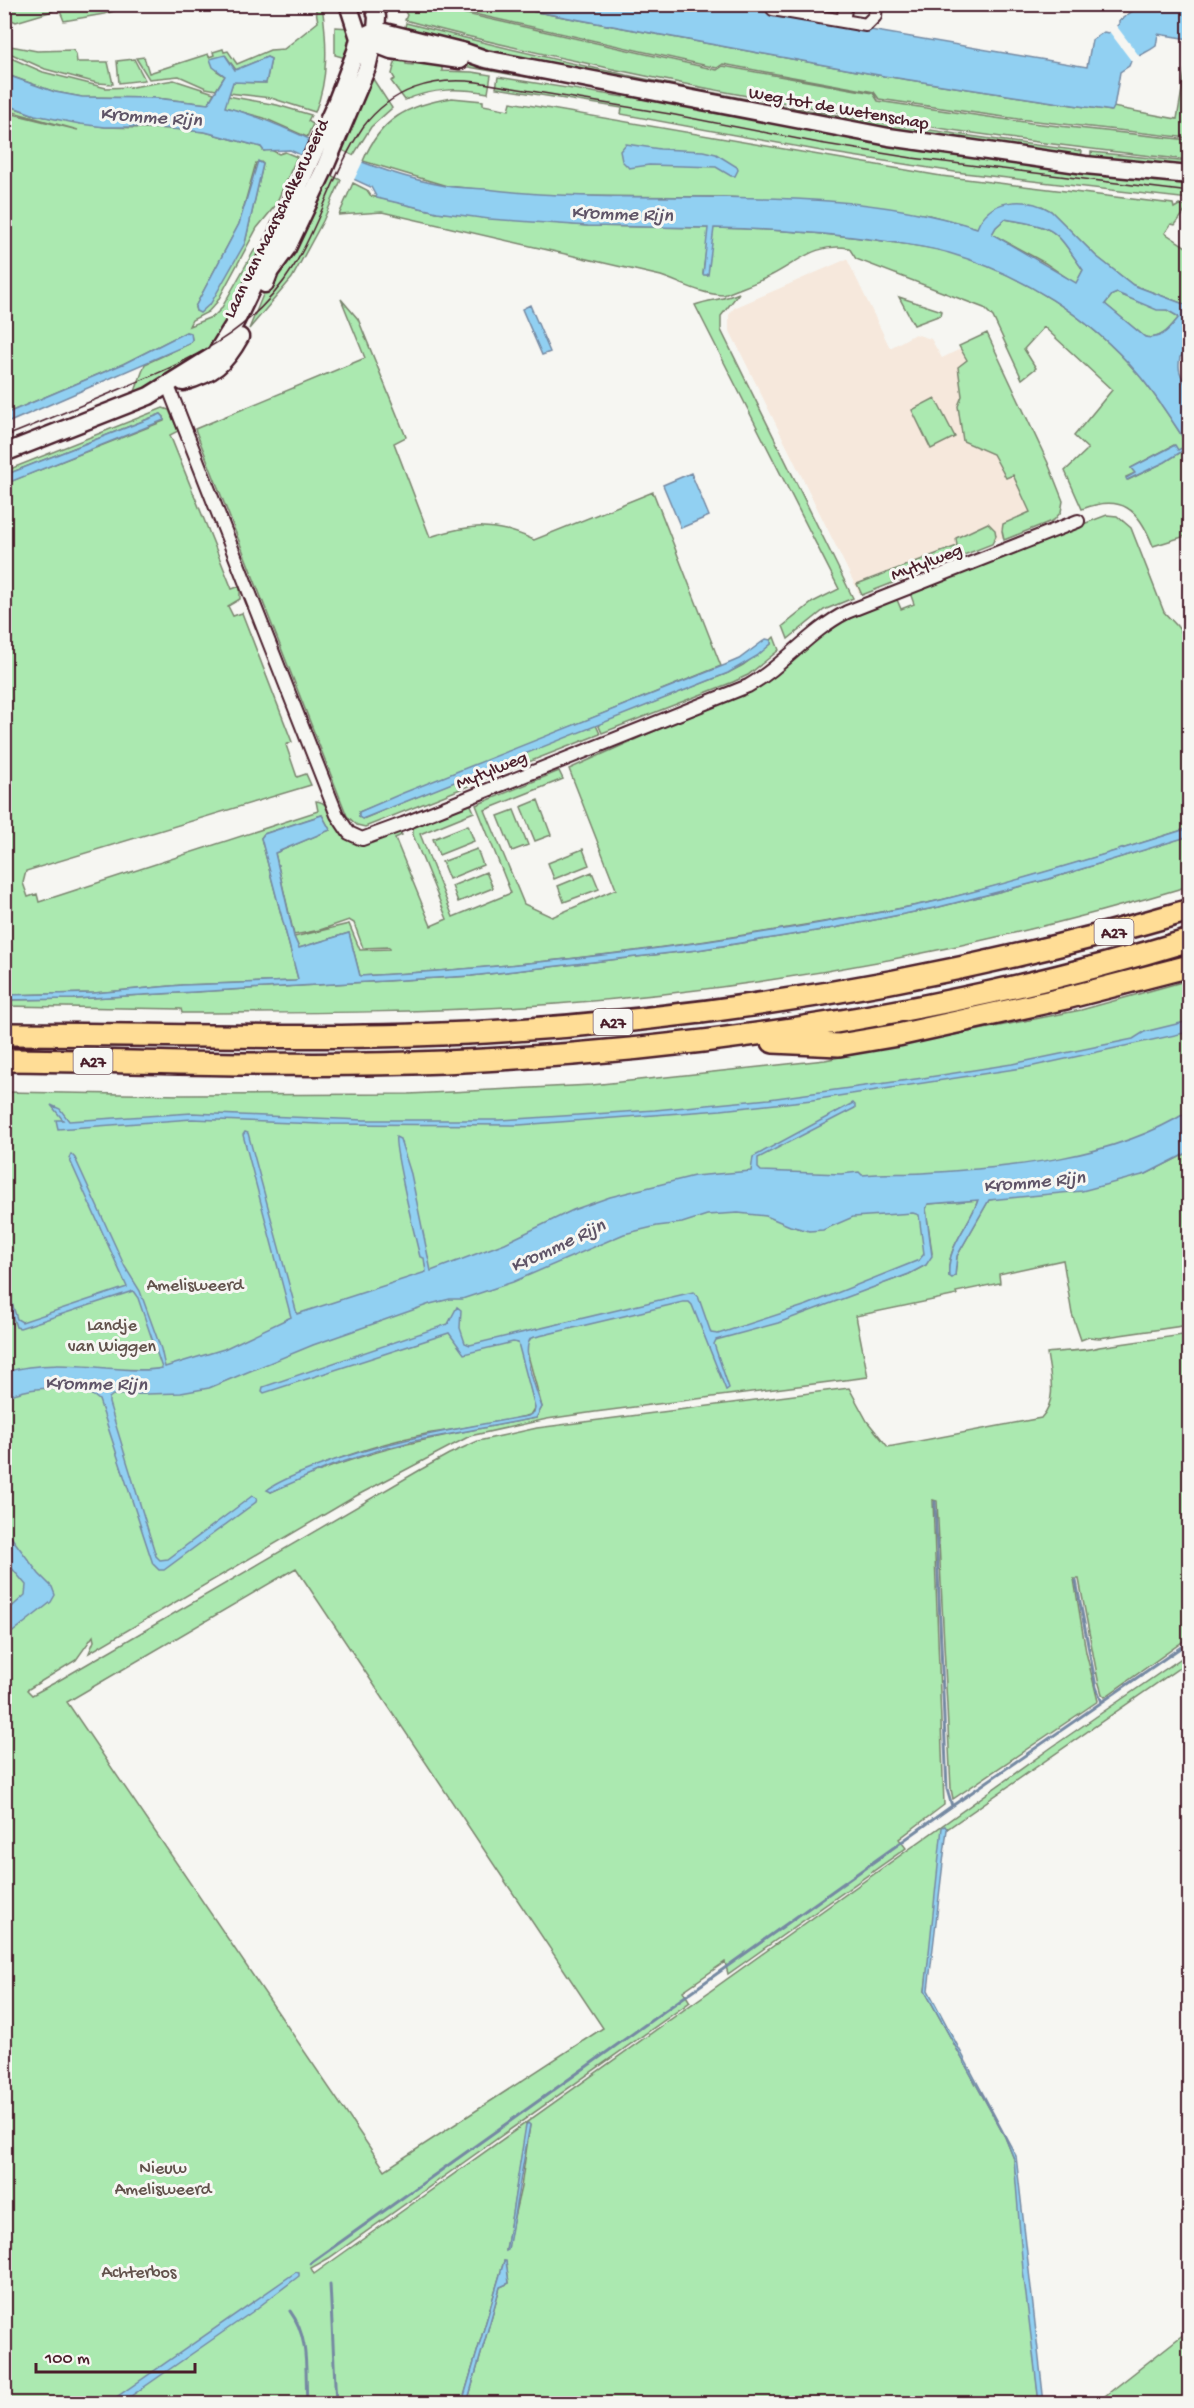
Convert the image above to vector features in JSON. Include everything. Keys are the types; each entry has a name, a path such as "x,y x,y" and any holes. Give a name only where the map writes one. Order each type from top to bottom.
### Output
{"highway":[{"name":"A27","path":"4,1034 374,1036 485,1032 600,1023 782,1001 887,983 1050,948 1190,910"},
{"name":"A27","path":"4,1060 262,1063 440,1062 553,1057 720,1040 843,1022 938,1004 1058,977 1190,940"},
{"name":"A27","path":"720,1040 839,1045 968,1021 1120,986 1190,966"}],"main road":[{"path":"348,4 369,37"},
{"path":"369,37 377,17 373,4"},
{"name":"Weg tot de Wetenschap","path":"369,37 391,50 454,59 485,59 889,137 1084,165 1190,175"},
{"name":"Laan van Maarschalkerweerd","path":"168,386 205,376 227,358 248,321 270,272 286,248 323,172 326,143 336,103 356,51 369,37"},
{"name":"Laan van Maarschalkerweerd","path":"4,453 149,396 208,361 228,337 307,165 326,143"}],"street":[{"path":"843,21 846,4"},
{"path":"773,9 866,25 874,16 876,4"},
{"name":"Mytylweg","path":"168,386 246,589 337,815 350,833 362,839 748,686 762,677 813,633 838,616 1078,520"}],"shaded area":[{"path":"847,259 890,348 915,334 931,339 942,358 985,337 1053,518 859,593 729,329 729,315 734,308"}],"green space":[{"path":"4,5 134,5 104,14 64,21 58,6 52,8 53,11 16,22 5,17"},
{"path":"315,5 322,5 326,46 323,86 315,112 271,98 229,93 233,82 266,83 271,59 267,57 236,70 226,56 217,71 225,76 216,90 179,76 149,79 136,58 144,57 149,73 208,54 209,57 214,55 213,52 223,49 224,52 228,51 237,64 270,50 284,49 318,22"},
{"path":"401,5 426,5 717,70 723,66 873,93 878,101 1031,123 1189,140 1189,160 1042,143 897,122 681,83 506,46 405,20 407,15"},
{"path":"434,5 499,5 884,76 1111,111 1113,107 1177,119 1189,49 1189,138 1018,119 879,99 874,92 723,64 717,68"},
{"path":"406,23 658,82 912,127 1082,151 1081,158 762,110 403,34"},
{"path":"335,27 350,28 353,38 349,59 335,55"},
{"path":"5,45 37,51 73,50 77,62 108,62 113,84 97,83 45,69 5,51"},
{"path":"4,55 43,72 106,88 132,87 174,80 214,93 208,104 156,98 82,97 55,92 5,74"},
{"path":"134,59 145,80 119,83 117,61"},
{"path":"396,59 406,60 406,64 413,65 414,61 442,65 442,71 491,75 488,93 446,90 426,93 405,100 391,81 395,79 392,74"},
{"path":"452,61 1189,180 1189,199 955,172 827,152 621,114 622,108 496,88 498,77 623,97 624,94 451,64"},
{"path":"365,77 373,79 392,108 371,127 353,156 339,149"},
{"path":"228,96 277,105 311,115 308,121 313,124 307,137 264,118 224,107"},
{"path":"452,98 483,101 483,105 509,110 511,102 941,176 1173,204 1174,208 1179,205 1189,206 1175,225 1171,224 1165,233 1189,249 1189,306 1133,285 1096,256 1051,211 1042,206 977,228 929,215 846,203 726,197 543,196 447,186 363,161 378,134 398,116 422,105"},
{"path":"4,104 35,115 105,127 205,132 261,147 264,151 269,149 279,154 285,152 297,157 275,206 257,228 217,302 208,312 192,320 189,326 214,316 221,309 255,249 261,256 216,346 133,397 145,364 189,344 192,340 191,334 186,332 123,364 5,414 5,112 78,130 5,108","holes":["256,163 263,164 245,243 200,312 196,311 195,307 239,224"]},
{"path":"1091,152 1189,162 1189,170 1091,160"},
{"path":"328,174 341,180 323,221 292,278 249,329 267,285"},
{"path":"353,183 367,190 371,196 437,212 588,226 709,228 703,274 707,275 713,228 815,233 877,240 949,252 976,261 1028,285 1076,316 1119,353 1138,374 1188,445 1178,451 1174,445 1131,468 1135,473 1126,477 1128,480 1189,447 1189,535 1153,546 1142,522 1127,508 1108,503 1082,509 1065,471 1088,449 1074,436 1112,390 1044,327 1024,349 1036,368 1022,379 993,317 984,308 856,259 849,248 818,250 760,281 724,295 716,294 700,291 661,276 382,212 339,215"},
{"path":"1005,219 1045,228 1059,237 1083,270 1076,284 1045,263 992,234"},
{"path":"739,293 721,316 721,330 853,598 824,610 788,639 783,626 813,602 839,589 695,305"},
{"path":"1117,293 1157,309 1167,310 1179,317 1169,329 1160,335 1145,337 1105,304 1112,295"},
{"path":"899,297 942,311 941,315 914,325"},
{"path":"341,299 358,319 406,437 394,443 430,537 458,529 483,527 507,530 534,540 653,492 721,666 359,812 359,817 363,819 470,775 473,784 365,827 357,825 347,816 195,429 365,358"},
{"path":"987,333 1048,463 1063,501 1061,512 1054,520 1004,540 1003,524 1030,512 1013,475 1006,478 993,454 963,441 958,406 962,396 958,367 967,360 959,346"},
{"path":"935,398 955,437 931,449 912,410"},
{"path":"163,408 169,410 178,431 170,435 232,589 240,586 240,599 228,606 233,616 242,613 292,742 286,745 297,777 306,774 311,785 26,871 23,883 28,897 37,894 39,902 318,811 316,801 329,809 344,835 399,831 402,835 395,838 431,926 447,919 413,835 413,825 470,803 474,812 420,834 453,917 511,893 476,805 559,771 563,779 485,810 524,904 552,917 616,889 569,769 735,695 820,629 895,595 901,609 914,604 909,590 1107,515 1117,516 1131,528 1164,612 1189,643 1189,828 1004,884 867,915 739,936 523,964 360,976 349,933 299,948 294,937 349,924 360,950 390,949 389,947 363,948 354,923 349,920 320,930 294,935 275,853 330,830 322,815 264,834 261,838 298,979 295,981 182,985 94,993 5,995 4,484 164,421 164,417 161,414 5,475 5,471"},
{"path":"988,523 995,530 996,536 992,544 862,595 857,584 957,546 956,538"},
{"path":"774,637 779,650 748,675 602,733 598,724 728,673 771,644"},
{"path":"596,725 600,734 475,783 472,774"},
{"path":"538,800 551,835 535,841 521,807"},
{"path":"514,810 528,845 512,851 498,816"},
{"path":"468,825 474,841 439,855 433,839"},
{"path":"1189,836 1189,886 1034,928 955,946 876,962 716,988 556,1004 369,1012 182,1013 181,1009 5,1006 4,1000 74,999 471,976 697,950 834,928 939,907 1049,879"},
{"path":"477,849 483,865 449,879 442,862"},
{"path":"583,849 589,865 554,879 548,863"},
{"path":"486,872 493,888 458,902 452,886"},
{"path":"592,872 599,889 564,902 558,886"},
{"path":"1189,980 1189,1125 1096,1165 921,1186 927,1259 815,1308 909,1274 926,1265 932,1253 926,1209 928,1204 978,1200 951,1255 949,1276 955,1276 957,1256 989,1200 1146,1174 1189,1152 1189,1325 1099,1338 1089,1337 1081,1340 1072,1314 1063,1260 999,1274 1000,1283 956,1292 957,1295 856,1316 868,1377 547,1419 470,1436 356,1496 89,1653 94,1641 93,1636 76,1660 27,1690 32,1695 58,1681 420,1470 478,1441 537,1428 849,1388 867,1421 888,1447 1041,1418 1050,1403 1052,1387 1047,1353 1189,1334 1189,1637 1105,1697 1098,1680 1079,1579 1074,1579 1086,1652 1098,1701 953,1799 937,1501 933,1500 944,1805 899,1839 906,1848 728,1974 725,1962 683,1991 690,2002 329,2258 311,2268 314,2274 1052,1747 1189,1653 1189,1661 947,1829 947,1827 925,1991 1005,2137 1014,2159 1039,2403 467,2403 500,2287 509,2283 504,2261 462,2403 5,2403 5,1092 182,1095 409,1094 592,1085 825,1060 1081,1010","holes":["521,1348 526,1348 542,1407 536,1418 401,1446 336,1465 271,1492 269,1489 307,1471 385,1444 530,1415 535,1407","296,1568 603,2028 385,2170 67,1702","527,2123 530,2125 521,2187 506,2251"]},
{"path":"1189,2330 1189,2403 1096,2403"}],"water":[{"path":"499,5 724,5 1087,67 1092,40 1104,32 1108,33 1119,24 1119,21 1141,5 1189,5 1189,39 1158,34 1156,46 1131,61 1129,66 1120,72 1112,111 884,76"},
{"name":"Kromme Rijn","path":"225,55 235,70 267,57 271,59 266,83 233,82 225,107 267,121 375,167 446,186 547,194 795,199 856,204 917,213 977,228 983,218 999,205 1019,202 1041,206 1051,211 1096,256 1133,285 1189,306 1189,352 1180,357 1179,369 1190,400 1189,447 1165,462 1127,480 1126,478 1135,473 1131,468 1175,445 1178,450 1188,445 1145,382 1098,334 1052,300 1002,273 949,253 913,245 836,235 714,228 708,275 703,275 708,228 588,226 489,219 437,212 377,198 371,187 290,150 264,151 261,147 205,132 80,124 35,115 5,104 4,74 55,92 82,97 155,98 208,104 225,76 213,67 210,59","holes":["1005,219 1045,228 1059,237 1083,270 1076,283 992,234","1117,293 1157,310 1167,310 1179,317 1169,329 1160,335 1145,337 1105,304 1112,295"]},
{"path":"626,144 716,154 737,167 738,170 735,176 731,176 716,167 649,165 629,168 622,161 620,151"},
{"path":"258,161 263,164 245,243 211,303 200,313 195,307 239,224"},
{"path":"530,305 550,352 542,355 522,309"},
{"path":"186,332 191,333 192,340 189,344 5,424 5,414 123,364"},
{"path":"161,414 164,420 5,484 5,475"},
{"path":"691,473 709,516 681,528 663,485"},
{"path":"766,639 771,640 771,644 757,656 728,673 362,819 359,817 359,812 403,793 739,659"},
{"path":"322,815 330,830 275,853 294,937 299,948 349,933 360,976 467,969 731,938 941,900 1066,866 1189,828 1190,836 1049,879 939,907 834,928 697,950 471,976 74,999 5,1000 5,995 94,993 182,985 295,981 298,979 261,838 264,834"},
{"path":"1189,1021 1189,1032 1029,1067 812,1100 721,1110 519,1125 319,1124 192,1119 58,1129 56,1120 63,1120 51,1105 60,1109 69,1121 192,1113 364,1120 500,1120 655,1110 769,1099 1012,1064 1133,1039 1144,1032"},
{"name":"Kromme Rijn","path":"853,1103 855,1108 758,1158 758,1168 761,1171 841,1174 859,1172 862,1175 922,1173 1025,1164 1094,1151 1127,1141 1189,1111 1189,1152 1146,1174 1082,1191 989,1200 957,1256 955,1276 952,1278 949,1276 951,1255 978,1200 928,1204 926,1209 932,1256 926,1265 909,1274 778,1323 716,1340 714,1344 729,1388 726,1390 692,1305 689,1302 683,1302 531,1338 527,1352 528,1362 542,1407 536,1418 414,1441 331,1466 271,1492 267,1490 295,1475 365,1450 528,1416 534,1412 535,1407 518,1343 513,1342 464,1354 449,1333 264,1393 263,1387 448,1324 457,1307 461,1310 460,1328 465,1343 470,1345 693,1292 698,1296 711,1333 718,1334 807,1305 919,1260 924,1254 919,1215 913,1213 853,1217 823,1230 809,1231 766,1216 738,1213 707,1215 682,1223 657,1226 624,1234 513,1282 462,1299 450,1299 430,1304 313,1345 209,1388 181,1393 113,1395 109,1398 109,1403 156,1556 160,1560 168,1559 252,1496 257,1498 256,1502 164,1570 159,1570 153,1564 99,1400 87,1393 47,1388 5,1397 5,1372 17,1369 55,1365 134,1370 162,1368 138,1298 133,1291 20,1328 16,1327 5,1294 5,1281 17,1319 22,1322 127,1287 69,1158 71,1154 75,1158 125,1267 140,1291 161,1349 165,1367 224,1349 291,1317 243,1135 245,1132 248,1133 297,1314 426,1272 424,1258 420,1257 405,1194 396,1137 400,1139 411,1174 431,1271 505,1243 573,1210 610,1197 694,1176 751,1171 753,1157"},
{"path":"5,1529 39,1574 52,1587 55,1595 51,1602 5,1638 5,1613 25,1595 26,1585 5,1560"},
{"path":"945,1826 947,1829 928,1990 1016,2156 1044,2403 1039,2403 1023,2270 1014,2159 1005,2137 925,1991 942,1827"},
{"path":"528,2123 530,2125 506,2251 526,2125"},
{"path":"504,2261 506,2261 509,2283 500,2287 467,2403 462,2403"},
{"path":"296,2272 299,2276 252,2312 121,2403 108,2403"}],"pier":[{"path":"1115,24 1140,57 1133,63 1108,30"},
{"path":"316,138 363,161 353,182 306,160"}],"waterway":[{"path":"935,1502 947,1789 952,1806"},
{"path":"1076,1581 1096,1687 1102,1702"},
{"path":"311,2263 952,1806 1190,1641"},
{"path":"330,2284 336,2404"},
{"path":"290,2311 301,2332 304,2344 307,2404"}],"tunnel":[{"path":"749,4 773,9"}],"tram line":[{"path":"4,437 170,368 217,343 238,328 277,290 294,266 344,161 363,127 386,104 414,88 429,84 444,81 477,82 912,158 1190,192"}],"park label":[{"name":"Amelisweerd","path":"195,1284"},
{"name":"Landje van Wiggen","path":"112,1334"},
{"name":"Nieuw Amelisweerd","path":"163,2177"},
{"name":"Achterbos","path":"139,2271"}]}
